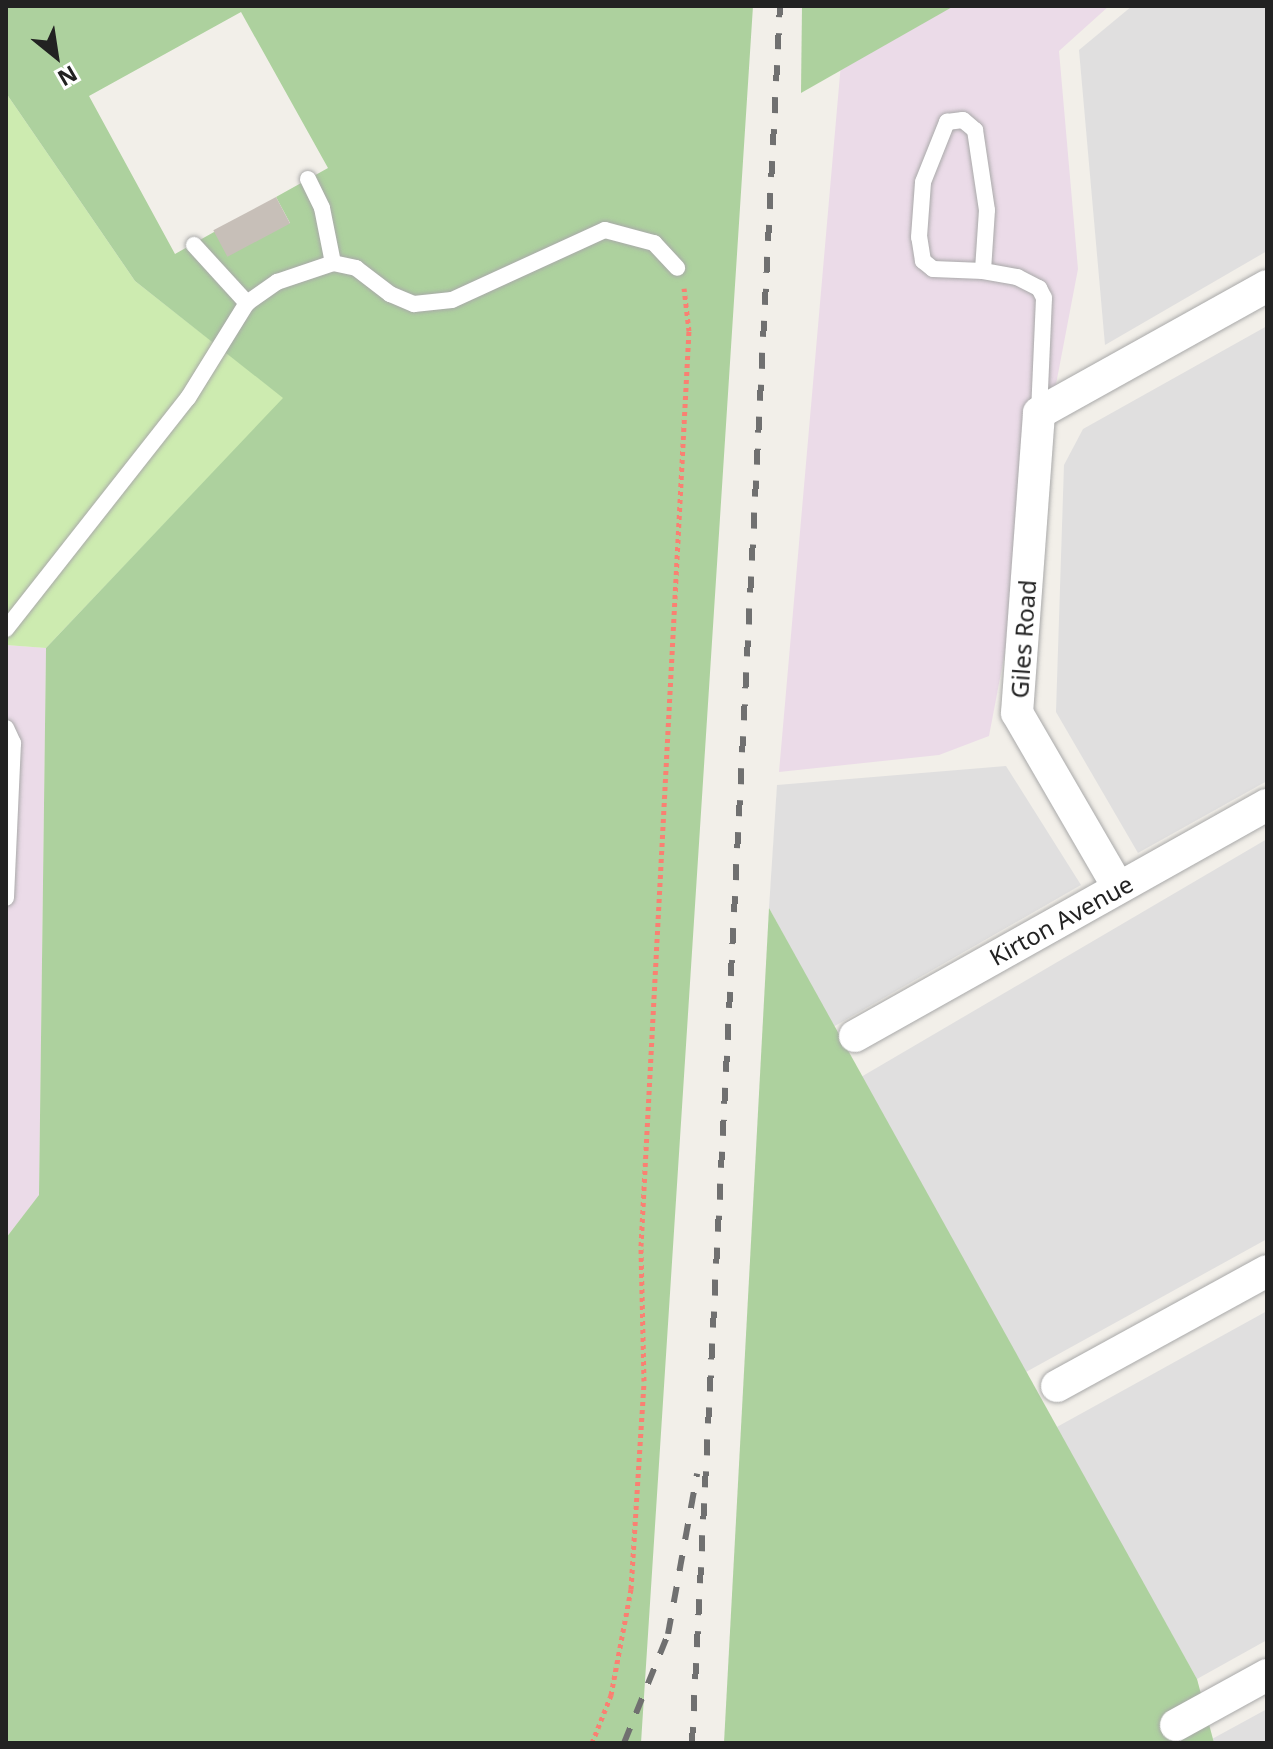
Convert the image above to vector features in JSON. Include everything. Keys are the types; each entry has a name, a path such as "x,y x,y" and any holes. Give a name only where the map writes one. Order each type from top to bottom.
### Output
{"street":[{"path":"1039,413 1267,286"},
{"name":"Giles Road","path":"1039,413 1017,713 1118,887"},
{"name":"Kirton Avenue","path":"855,1036 1267,805"},
{"path":"1057,1386 1267,1271"},
{"path":"1176,1725 1267,1675"}],"lane":[{"path":"983,271 987,210 975,130 963,120 947,122 923,182 919,237 923,261 933,269 983,271 1017,277 1039,288 1044,298 1039,413"},
{"path":"308,179 322,208 333,263"},
{"path":"6,629 188,398 247,303 277,282 333,263 356,268 390,294 414,304 452,300 605,230 654,243 677,268"},
{"path":"194,245 247,303"},
{"path":"6,728 13,743 6,898"}],"path":[{"path":"592,1743 623,1646 644,1381 641,1246 689,331 677,268"}],"shaded area":[{"path":"846,6 1109,6 1059,51 1078,269 989,736 939,755 779,772"},
{"path":"1132,6 1267,6 1267,251 1105,345 1079,50"},
{"path":"1267,326 1267,781 1138,853 1056,712 1064,465 1083,429"},
{"path":"6,645 46,648 39,1196 6,1238"},
{"path":"1006,766 1081,885 833,1027 769,908 777,785"},
{"path":"1267,839 1267,1239 1026,1372 861,1077"},
{"path":"1267,1311 1267,1640 1197,1679 1055,1428"},
{"path":"1267,1709 1267,1743 1214,1743 1212,1739"}],"green space":[{"path":"6,6 753,6 641,1743 6,1743 6,1238 39,1195 46,648 283,398 135,281 6,93","holes":["241,12 328,168 276,197 290,223 214,232 175,254 89,96"]},
{"path":"802,6 954,6 801,93"},
{"path":"6,93 135,281 284,398 46,648 6,645"},
{"path":"769,908 1197,1679 1214,1743 724,1743"}],"building":[{"path":"276,197 290,223 227,257 213,230"}],"railway":[{"path":"692,1743 780,6"},
{"path":"624,1743 668,1634 697,1474"}]}
